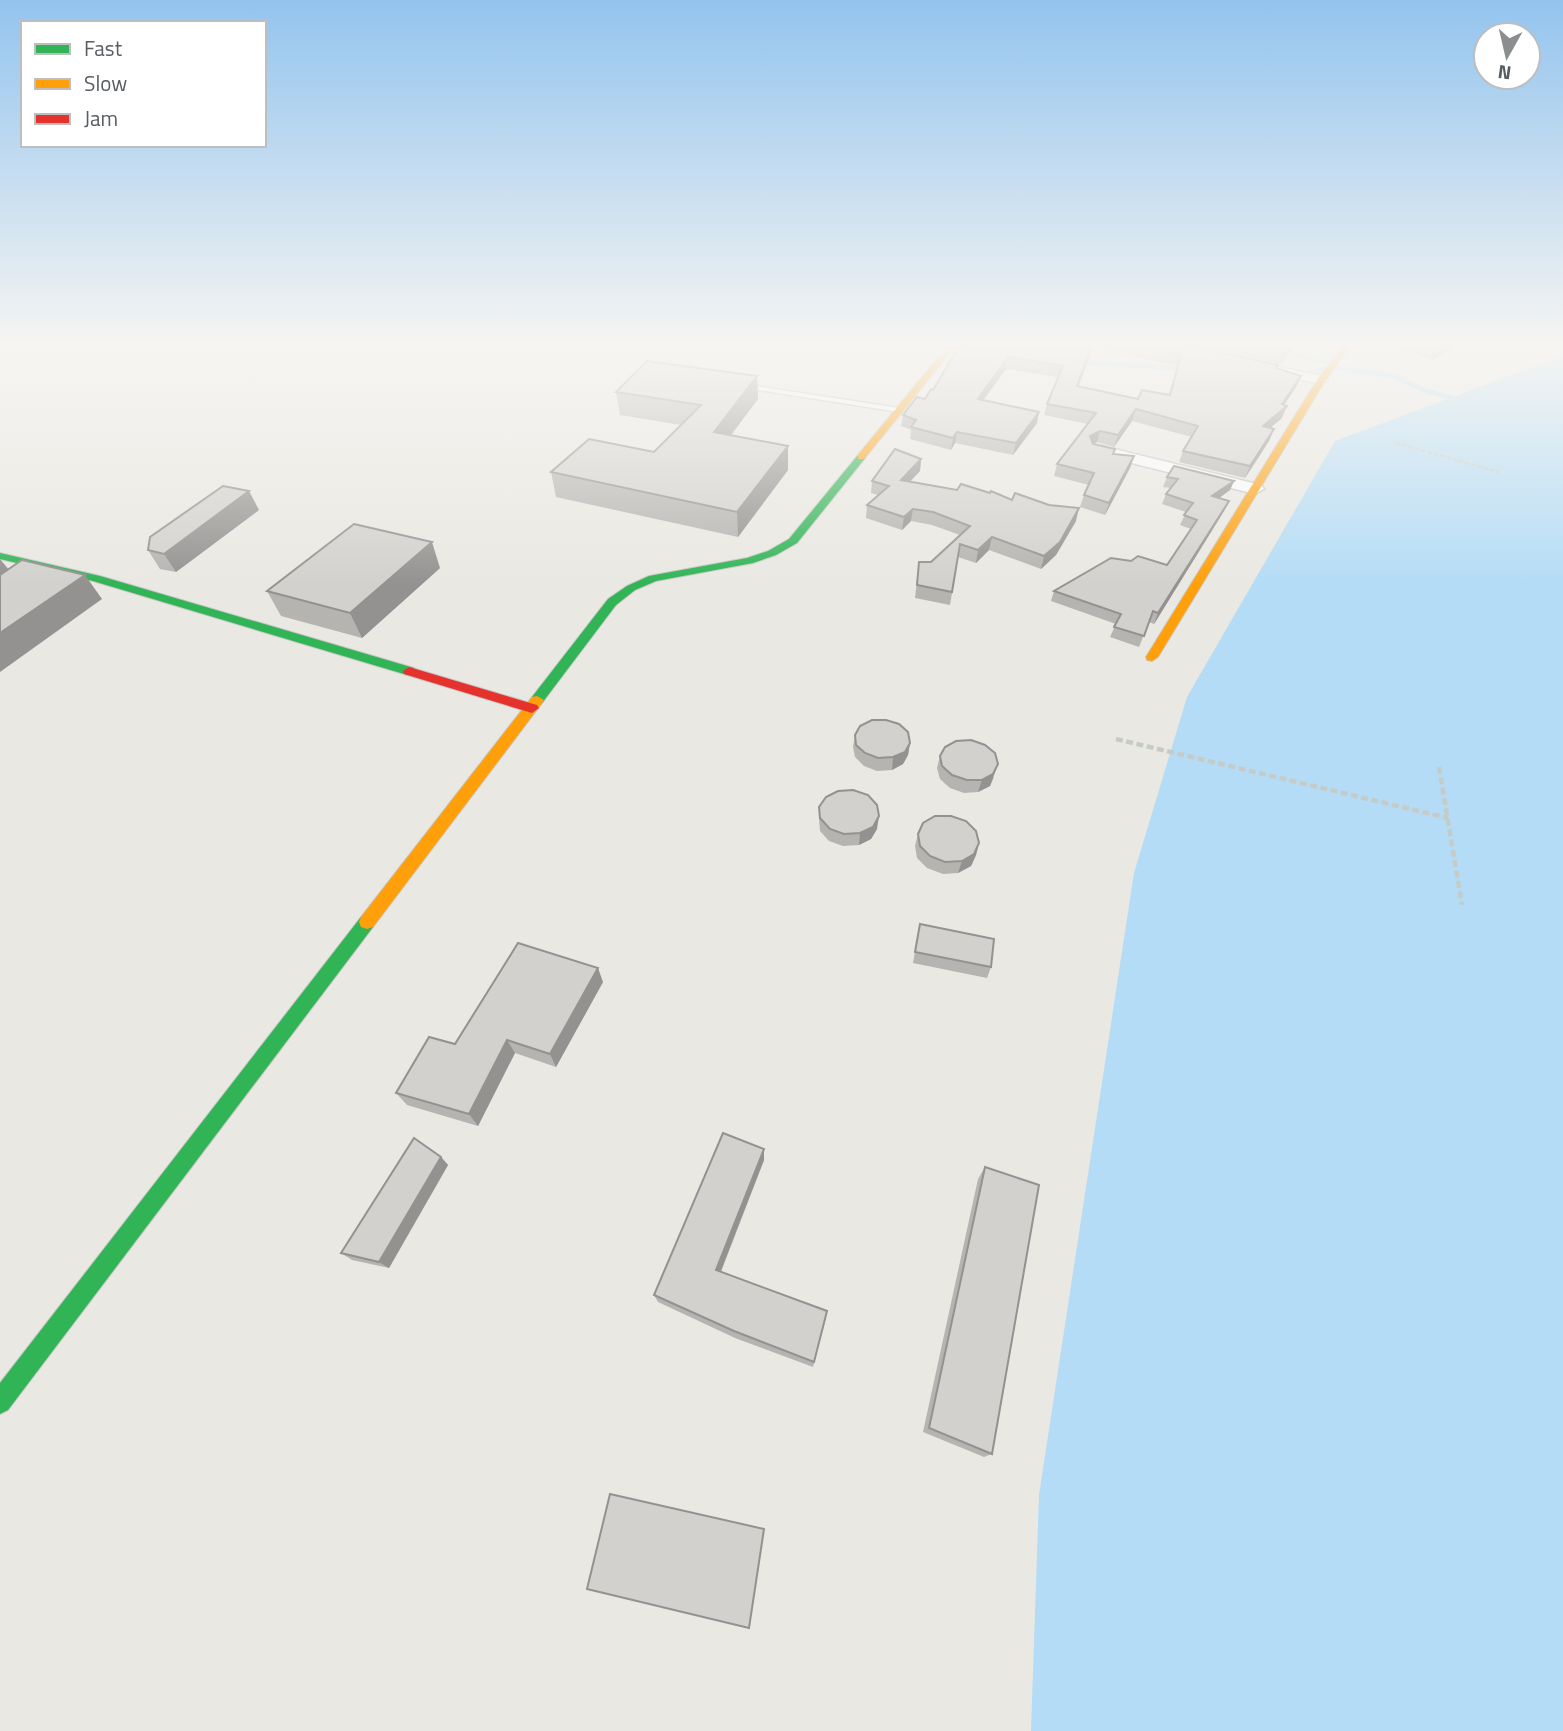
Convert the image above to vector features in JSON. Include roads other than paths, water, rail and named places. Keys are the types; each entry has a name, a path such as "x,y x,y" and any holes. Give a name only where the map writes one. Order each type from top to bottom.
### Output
{"street":[{"path":"0,1402 623,592 639,582 751,562 773,554 793,541 888,424"},
{"path":"1152,657 1295,424"},
{"path":"1096,450 1255,489"},
{"path":"0,556 109,582 532,708"},
{"path":"28,580 47,567"}],"water":[{"path":"1381,424 1563,424 1563,1731 1031,1731 1039,1495 1134,873 1187,697 1335,441"}]}
